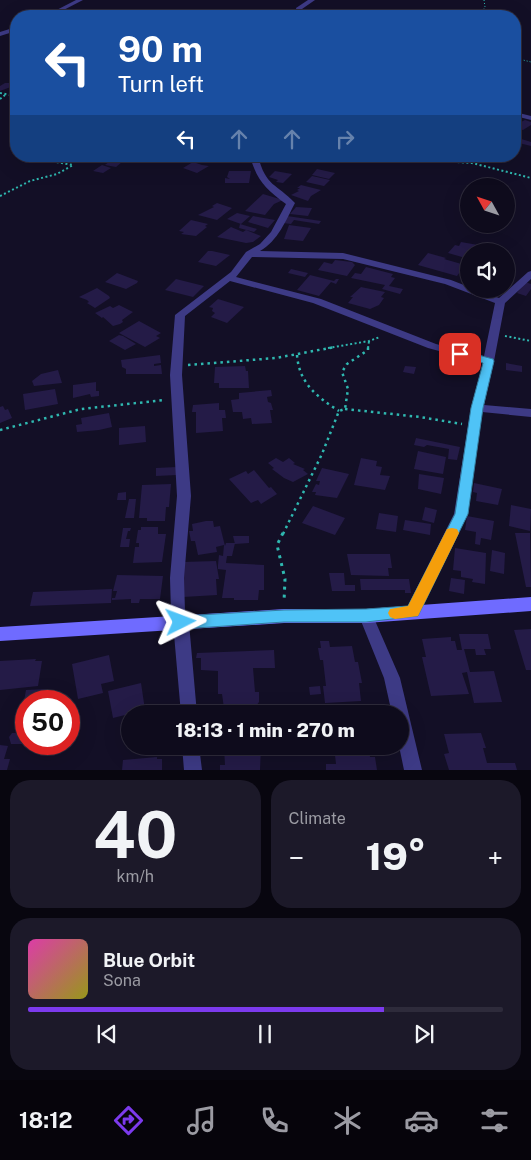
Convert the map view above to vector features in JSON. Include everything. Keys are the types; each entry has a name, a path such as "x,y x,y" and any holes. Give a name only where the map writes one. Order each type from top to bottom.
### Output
{"main road":[{"path":"0,634 284,616 366,616 531,604"}],"street":[{"path":"60,10 80,0"},
{"path":"299,10 299,8 312,0"},
{"path":"188,705 181,622 178,612 177,578 184,496 177,365 180,315 234,274 249,254 263,246 275,233 279,222 291,203 266,185 261,179 256,162"},
{"path":"249,254 344,256 448,282 500,302"},
{"path":"412,612 461,514 477,408 489,361 500,302 531,274"},
{"path":"229,278 317,301 444,350 489,361"},
{"path":"477,408 531,413"},
{"path":"366,616 392,678 413,770"},
{"path":"191,755 193,770"}],"path":[{"path":"0,93 10,95"},
{"path":"0,98 7,94"},
{"path":"0,196 30,181 56,174 73,165 56,162"},
{"path":"451,162 477,165 531,178"},
{"path":"177,365 210,364 297,355 369,341 395,331"},
{"path":"494,335 531,340"},
{"path":"345,409 348,390 342,372 347,364 368,350 369,341"},
{"path":"297,355 296,368 310,392 339,412"},
{"path":"0,430 39,417 79,408 178,399"},
{"path":"284,616 285,579 277,545 322,454 339,412 345,409 474,425"}],"building":[{"path":"10,83 10,87 0,91 0,86"},
{"path":"525,120 531,122 531,125 521,130 521,122"},
{"path":"521,139 531,142 531,146 521,144"},
{"path":"109,162 122,162 116,167 105,165"},
{"path":"193,162 209,166 197,173 183,168"},
{"path":"102,165 111,168 103,173 93,171"},
{"path":"317,169 335,173 329,179 312,175"},
{"path":"229,171 251,171 249,183 225,183 225,178 230,179 227,177"},
{"path":"275,171 292,174 283,183 276,182 278,180 269,177"},
{"path":"312,176 330,180 324,186 306,182"},
{"path":"301,185 321,190 311,196 308,201 291,195 299,191 297,190 300,188 297,188"},
{"path":"263,194 283,200 274,204 265,215 245,211"},
{"path":"217,203 232,208 217,220 198,215 214,207 212,206"},
{"path":"296,207 312,208 308,216 290,214"},
{"path":"237,213 250,216 241,224 227,219"},
{"path":"253,216 275,220 268,228 248,222"},
{"path":"287,216 321,221 319,224 294,220 291,224 283,223"},
{"path":"191,220 208,224 205,226 207,227 196,236 181,234 184,232 179,231"},
{"path":"240,224 257,229 254,232 239,228"},
{"path":"289,225 311,228 303,241 284,239"},
{"path":"231,227 261,236 253,242 246,243 217,237"},
{"path":"460,244 460,256 448,253 455,245 459,246"},
{"path":"208,251 230,255 216,266 198,262"},
{"path":"428,253 460,264 460,272 457,276 418,265"},
{"path":"335,260 352,262 355,265 347,276 318,270 324,262 332,264"},
{"path":"366,267 393,274 391,277 395,278 389,286 403,289 400,294 382,289 385,285 351,278 355,273 361,274"},
{"path":"291,269 308,273 305,277 288,273"},
{"path":"117,273 138,281 126,289 105,282"},
{"path":"310,275 334,281 339,279 336,284 331,282 319,296 297,290"},
{"path":"176,279 204,286 193,297 165,290"},
{"path":"525,282 531,284 531,289 526,296 517,293"},
{"path":"361,287 385,292 381,297 384,298 379,305 370,309 348,303 353,297 350,297"},
{"path":"97,288 110,298 95,308 87,303 89,302 87,300 79,297"},
{"path":"218,299 244,307 227,323 211,317 215,313 212,311 213,308 209,307"},
{"path":"119,305 133,312 122,320 123,322 120,324 113,326 95,313 110,306 113,308"},
{"path":"139,321 161,333 156,336 160,338 145,347 119,333"},
{"path":"119,335 136,344 125,350 109,341"},
{"path":"160,355 161,363 154,364 154,366 161,365 162,374 126,374 126,369 122,367 121,360"},
{"path":"506,363 522,366 522,372 506,370"},
{"path":"245,366 246,371 248,371 249,388 219,388 219,383 214,383 215,367"},
{"path":"405,366 416,367 414,374 403,372"},
{"path":"58,370 62,383 34,386 32,381 41,374"},
{"path":"96,382 96,391 99,391 99,396 91,397 90,394 73,398 73,385"},
{"path":"55,389 58,404 25,410 23,394"},
{"path":"271,390 272,396 267,397 273,410 270,410 272,423 252,424 251,418 243,419 242,412 233,412 231,400 239,399 239,393"},
{"path":"219,403 219,410 225,410 226,418 222,418 223,431 196,433 196,412 192,412 193,405"},
{"path":"3,406 5,410 8,409 12,418 0,423 0,407"},
{"path":"109,413 112,427 77,432 76,425 82,424 81,418"},
{"path":"145,426 146,442 119,445 119,428"},
{"path":"416,438 460,447 457,460 448,459 449,449 414,445"},
{"path":"418,451 446,457 443,474 414,469"},
{"path":"276,458 283,462 289,458 295,463 293,464 305,469 303,470 308,474 293,482 284,478 272,469 274,468 268,463"},
{"path":"361,458 377,461 376,466 382,467 380,475 390,476 385,490 354,485"},
{"path":"177,467 177,475 156,476 156,468"},
{"path":"322,468 349,474 337,498 315,495 316,492 312,492 316,484 319,485 320,481 316,481"},
{"path":"254,470 269,488 271,487 277,494 261,504 258,500 251,503 229,479 246,471 248,474"},
{"path":"419,474 444,478 441,494 418,489"},
{"path":"474,483 502,489 498,505 476,501 477,493 473,492"},
{"path":"171,484 169,507 166,507 165,521 147,521 147,518 139,518 142,485"},
{"path":"126,492 126,500 117,500 118,493"},
{"path":"129,499 136,499 134,518 125,518"},
{"path":"511,505 531,509 530,531 509,526"},
{"path":"313,506 345,518 335,535 302,523"},
{"path":"425,507 437,510 434,523 422,520"},
{"path":"379,513 398,516 396,532 376,529"},
{"path":"467,516 494,521 491,540 481,538 480,545 475,544 476,532 465,530"},
{"path":"405,520 431,524 430,535 403,530"},
{"path":"213,521 214,527 220,526 225,546 226,543 235,543 232,556 227,556 226,563 264,565 264,590 259,590 258,600 222,598 226,570 218,569 218,565 219,555 223,556 224,545 216,547 217,552 198,555 195,541 191,541 189,531 193,531 192,524"},
{"path":"141,527 158,527 158,534 166,534 162,562 133,563 135,547 139,547 139,543 136,543 138,530 141,530"},
{"path":"123,528 131,528 126,539 130,539 129,547 120,547"},
{"path":"515,533 530,533 531,587 526,587"},
{"path":"233,536 249,536 249,543 235,544"},
{"path":"455,548 486,553 485,584 472,582 473,579 461,577 461,571 453,570"},
{"path":"492,550 505,553 504,574 490,571"},
{"path":"347,554 390,554 392,568 388,568 389,576 351,575"},
{"path":"216,561 219,579 216,579 217,595 183,597 183,562"},
{"path":"329,573 344,573 345,585 355,585 355,591 332,591"},
{"path":"117,575 163,576 160,599 140,599 139,603 131,603 131,599 112,600 112,598 115,598 117,591 113,591"},
{"path":"451,578 465,580 464,594 449,591"},
{"path":"360,579 409,579 411,593 405,593 405,590 361,590"},
{"path":"112,589 111,603 30,606 33,592"},
{"path":"531,629 531,670 526,670 514,630"},
{"path":"459,634 488,634 491,649 484,649 486,655 476,655 475,649 464,649 470,672 494,671 502,702 474,703 467,672 462,673 469,694 431,696 422,657 426,657 422,639 451,637 451,641 455,641 457,650 462,650"},
{"path":"320,641 329,641 330,647 352,646 355,662 358,662 362,683 359,683 361,701 325,703 323,686 326,686 323,660 320,660 318,648 321,648"},
{"path":"274,650 275,668 253,668 255,692 259,692 259,702 257,705 224,705 222,694 218,694 218,671 201,670 201,658 196,658 197,653"},
{"path":"109,655 114,681 101,684 103,693 80,699 80,690 76,690 72,664"},
{"path":"36,659 35,661 42,661 38,686 0,690 0,661"},
{"path":"141,683 144,705 121,705 121,716 113,718 108,691"},
{"path":"320,686 321,694 310,695 309,687"},
{"path":"12,733 15,733 15,744 11,744 9,737"},
{"path":"481,733 486,748 483,748 487,763 515,763 517,770 449,770 444,754 449,753 444,734"},
{"path":"0,745 8,746 4,759 10,759 7,770 0,770"},
{"path":"224,755 261,755 260,770 220,770 220,765 225,765"},
{"path":"335,755 370,755 370,757 375,757 377,770 326,770 326,764 336,764"},
{"path":"157,757 157,759 162,759 162,770 122,770 123,760"}],"slow traffic":[{"path":"395,613 412,612 452,533"}],"route":[{"path":"181,622 284,616 366,616 412,612 461,514 477,408 489,361 460,354"}]}
